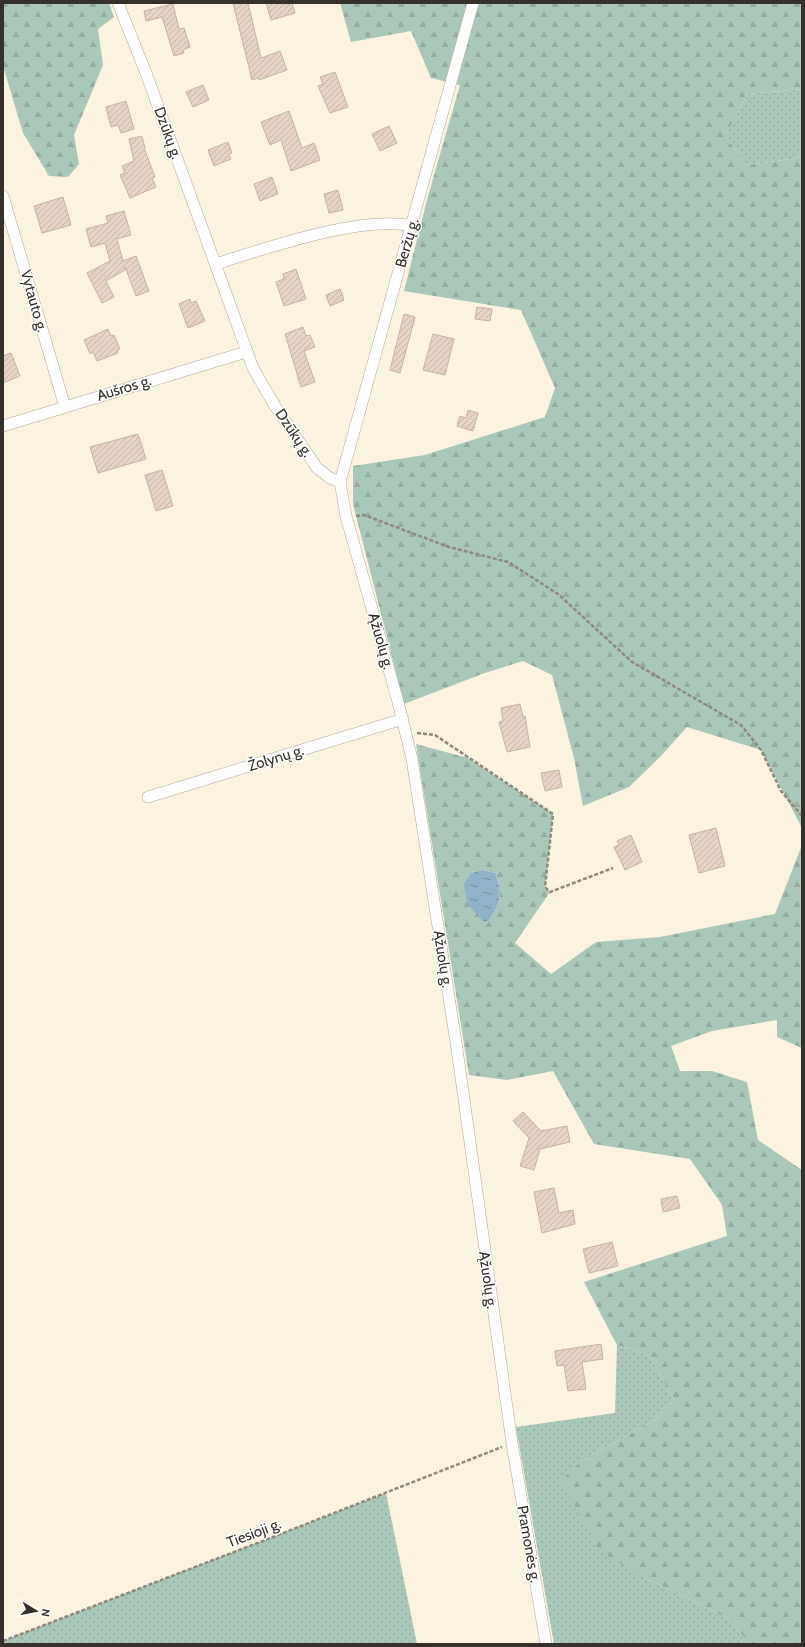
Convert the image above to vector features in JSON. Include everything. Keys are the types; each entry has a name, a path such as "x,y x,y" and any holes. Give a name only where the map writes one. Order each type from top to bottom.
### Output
{"street":[{"name":"Dzūkų g.","path":"118,3 146,73 216,264 246,352 275,406 318,468 330,478 340,482"},
{"name":"Beržų g.","path":"340,482 473,3"},
{"name":"Vytauto g.","path":"3,196 65,407"},
{"path":"216,264 322,234 361,226 389,224 412,226"},
{"name":"Aušros g.","path":"3,426 246,352"},
{"name":"Ąžuolų g.","path":"340,482 346,516 403,719 457,1049 512,1443"},
{"name":"Žolynų g.","path":"148,797 403,719"},
{"name":"Pramonės g.","path":"512,1443 546,1644"}],"path":[{"path":"346,516 364,515 449,546 508,562 558,594 632,662 741,725 762,750 781,791 802,816"},
{"path":"406,736 421,732 434,735 553,814 545,887 550,892 613,868"},
{"name":"Tiesioji g.","path":"3,1641 512,1443"}],"green space":[{"path":"3,3 109,3 114,17 98,29 103,65 74,135 79,164 68,177 49,176 23,133 3,66"},
{"path":"340,3 802,3 802,89 748,94 725,136 747,165 797,158 802,155 802,828 761,750 687,727 660,757 629,787 583,806 574,758 552,675 523,661 482,674 404,704 353,504 353,466 425,455 545,417 555,388 521,310 404,291 428,196 460,85 431,78 411,31 351,42"},
{"path":"802,89 802,155 797,158 747,165 725,136 748,94"},
{"path":"416,744 468,758 553,814 545,887 550,892 515,943 551,974 596,942 660,937 775,914 802,845 802,1048 777,1037 777,1020 712,1031 671,1046 680,1071 712,1071 747,1082 758,1140 802,1170 802,1644 740,1644 744,1637 727,1618 643,1577 599,1551 561,1481 581,1461 655,1420 674,1400 650,1356 617,1345 584,1282 727,1236 722,1205 690,1159 594,1144 553,1071 507,1080 469,1075","holes":["482,870 495,873 498,880 500,898 489,920 471,873"]},
{"path":"617,1345 650,1356 674,1400 655,1420 581,1461 643,1577 727,1618 744,1637 740,1644 554,1644 516,1427 615,1413"},
{"path":"386,1493 417,1644 3,1644 3,1641"}],"water":[{"path":"482,870 495,873 500,892 500,898 496,908 489,920 484,922 475,913 470,905 466,896 464,884 471,873"}],"building":[{"path":"233,3 248,3 261,58 280,51 287,70 259,80 258,78 252,80"},
{"path":"266,3 292,3 295,13 271,20"},
{"path":"173,4 179,29 184,28 190,47 183,50 184,53 174,56 162,17 146,21 144,11"},
{"path":"335,72 348,107 330,113 318,86 323,84 320,77"},
{"path":"203,85 209,100 193,107 186,92"},
{"path":"126,101 134,129 121,133 118,125 111,127 106,107"},
{"path":"289,111 302,148 314,143 320,160 291,171 281,140 270,145 261,122"},
{"path":"389,126 397,143 380,151 372,134"},
{"path":"142,136 144,148 155,177 152,178 156,187 130,198 120,175 125,173 122,166 134,161 129,139"},
{"path":"228,142 232,153 229,154 231,159 214,166 208,150"},
{"path":"272,177 278,194 260,201 254,184"},
{"path":"338,190 343,210 329,213 324,194"},
{"path":"63,197 71,225 42,233 34,206"},
{"path":"124,211 131,235 117,239 123,261 136,256 149,291 136,296 125,267 125,270 106,281 114,297 102,303 87,273 110,261 105,243 91,247 86,229 108,223 106,216"},
{"path":"296,269 306,299 284,306 276,282 284,279 283,274"},
{"path":"340,289 344,300 330,306 326,295"},
{"path":"190,299 191,303 196,301 205,321 188,328 179,304"},
{"path":"477,307 492,309 490,321 475,319"},
{"path":"404,314 415,317 400,373 390,370"},
{"path":"303,327 306,336 310,335 315,347 304,351 315,382 301,387 285,334"},
{"path":"108,329 111,336 114,335 120,349 117,350 118,353 97,361 93,352 90,354 84,340"},
{"path":"433,334 454,339 445,375 423,370"},
{"path":"11,353 20,376 3,383 3,356"},
{"path":"468,410 478,413 473,431 457,426 460,416 466,418"},
{"path":"138,434 146,459 98,473 90,447"},
{"path":"162,470 173,506 156,511 145,475"},
{"path":"520,704 523,717 525,716 530,747 507,752 499,722 503,721 501,708"},
{"path":"559,770 562,787 545,791 541,773"},
{"path":"716,828 725,866 699,873 689,835"},
{"path":"631,835 642,862 625,870 614,847 619,845 617,841"},
{"path":"523,1112 541,1131 567,1126 570,1142 540,1149 534,1170 520,1166 529,1138 513,1121"},
{"path":"554,1188 559,1213 573,1210 575,1224 542,1233 534,1192"},
{"path":"677,1196 680,1208 663,1212 661,1199"},
{"path":"612,1242 618,1266 589,1273 583,1249"},
{"path":"601,1344 603,1359 582,1362 586,1389 568,1391 564,1365 557,1366 555,1351"}]}
